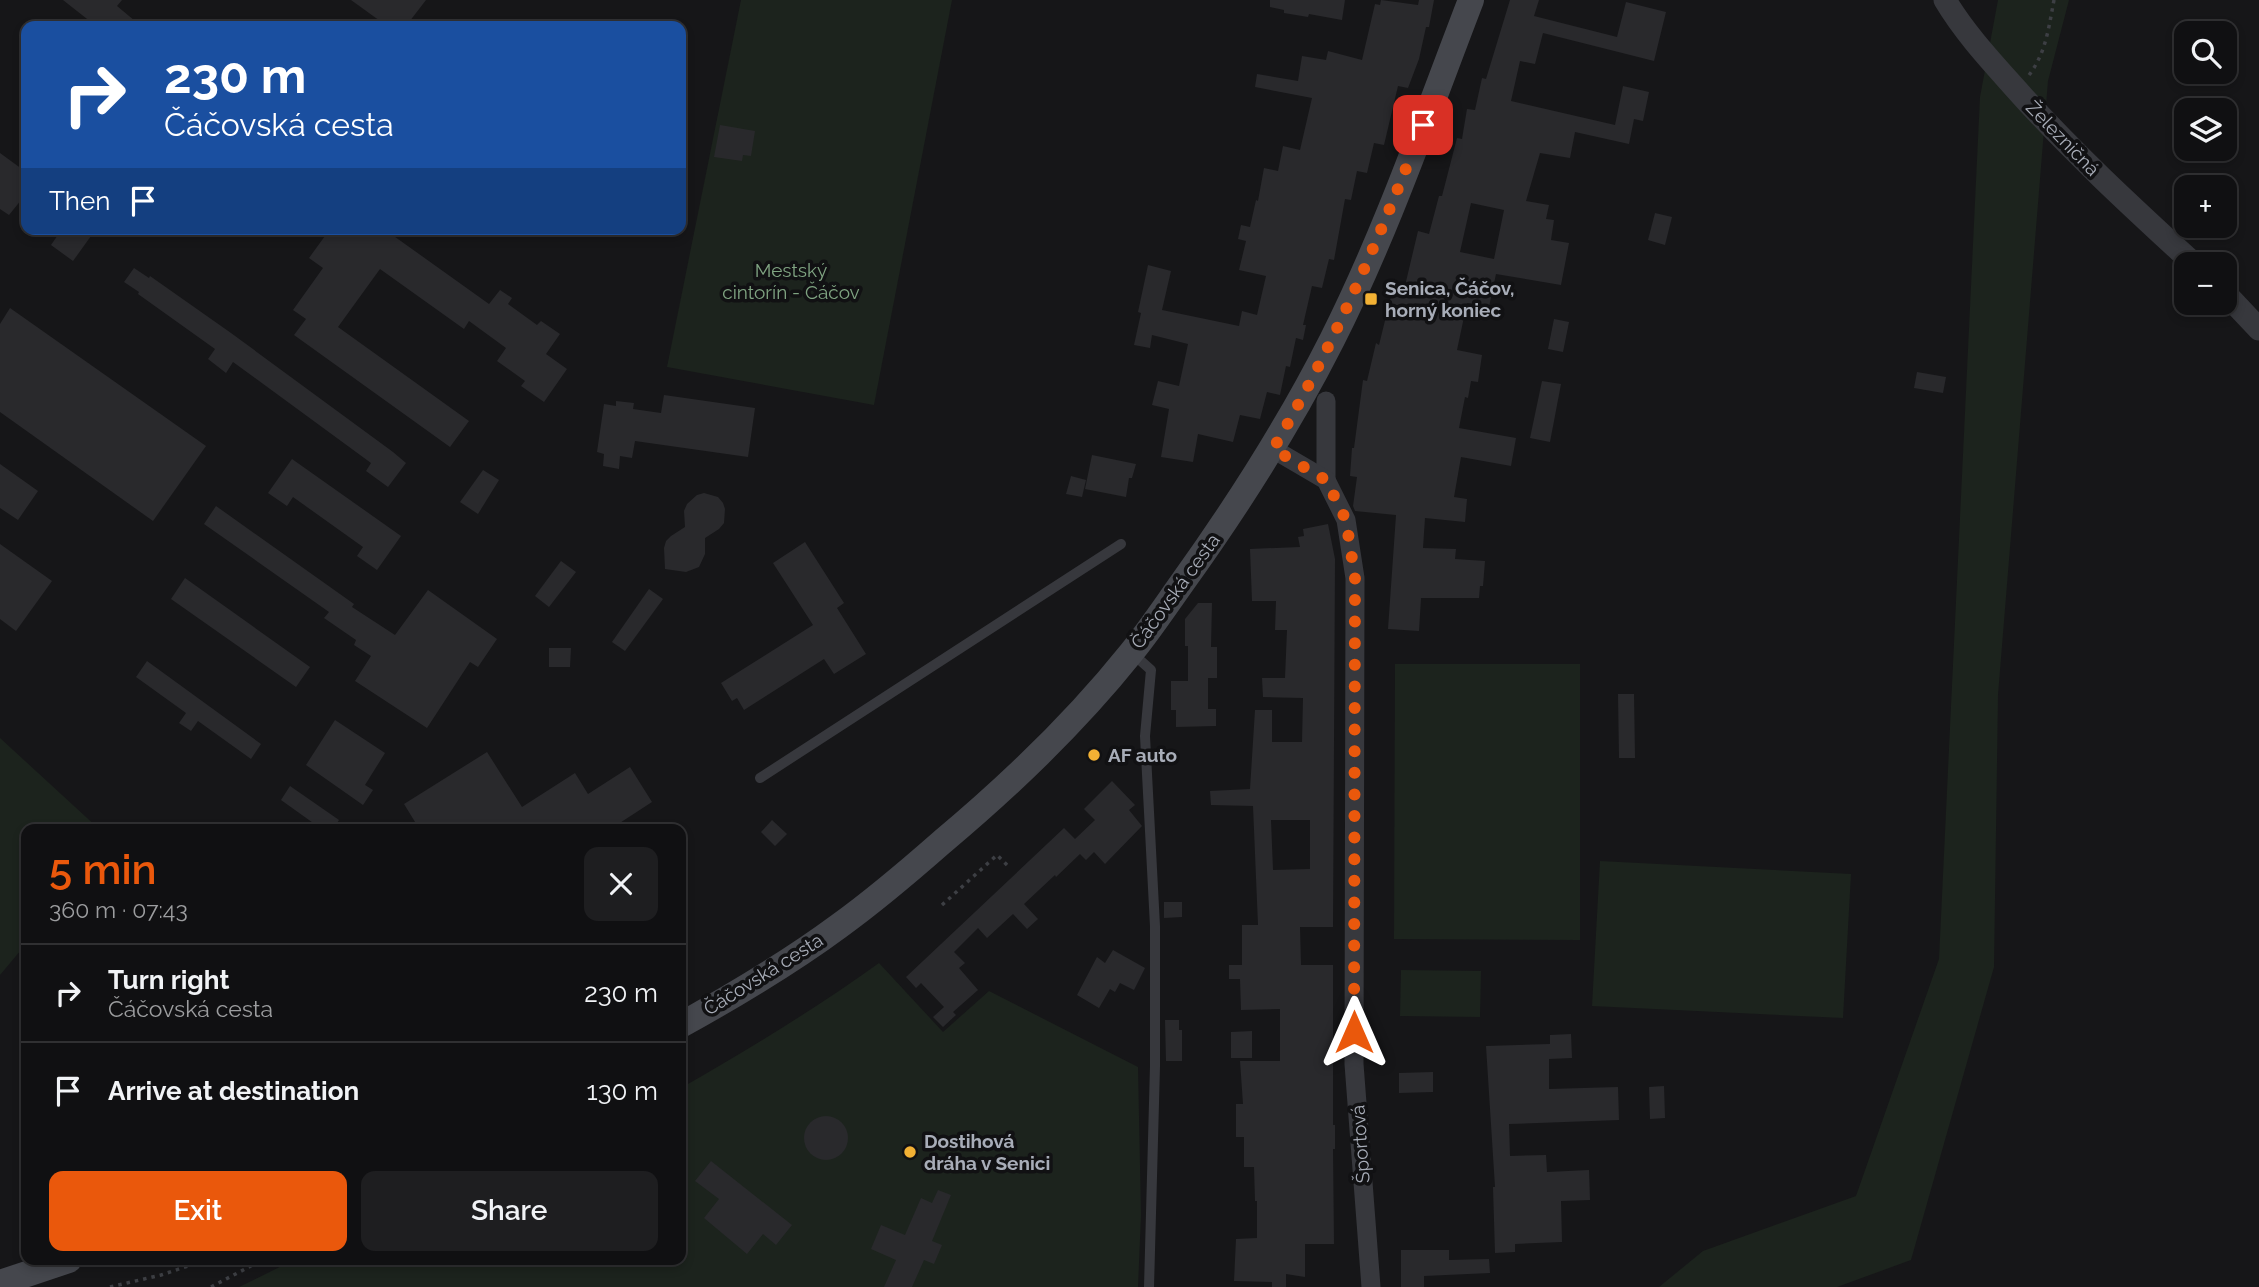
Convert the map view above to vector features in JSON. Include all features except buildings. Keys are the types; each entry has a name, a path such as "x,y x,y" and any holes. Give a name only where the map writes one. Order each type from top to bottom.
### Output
{"main road":[{"name":"Čáčovská cesta","path":"686,1022 806,949 909,870 1024,769 1132,652 1209,545 1273,449 1332,340 1364,272 1471,0"},
{"path":"0,1283 54,1265"}],"street":[{"name":"Železničná","path":"1945,0 1981,50 2080,158 2181,252"},
{"path":"2237,305 2259,328"},
{"path":"1326,401 1326,480"},
{"path":"1273,449 1326,480"},
{"name":"Športová","path":"1326,480 1346,520 1355,578 1354,1064 1371,1287"}],"lane":[{"path":"760,778 1121,544"},
{"path":"1132,652 1151,670 1145,736 1155,939 1155,1066 1149,1287"}],"path":[{"path":"2017,90 2040,57 2048,35 2054,0"},
{"path":"942,905 997,855 1009,867"},
{"path":"110,1287 191,1265"},
{"path":"211,1287 253,1265"}],"green space":[{"name":"Mestský cintorín - Čáčov","path":"741,0 952,0 874,405 667,367"},
{"path":"1998,0 2069,0 2048,81 1998,695 1994,967 1911,1260 1837,1287 1659,1287 1703,1251 1856,1196 1939,959 1980,97"},
{"path":"1395,664 1580,664 1580,940 1394,939"},
{"path":"0,738 94,824 21,824 21,950 0,975"},
{"path":"1600,861 1851,874 1843,1018 1592,1006"},
{"name":"Dostihová dráha v Senici","path":"879,963 943,1032 989,991 1138,1067 1141,1215 1138,1287 239,1287 284,1265 686,1265 686,1085 831,996"},
{"path":"1401,970 1481,971 1480,1017 1400,1016"}],"place":[{"name":"Senica, Čáčov, horný koniec","path":"1371,299"},
{"name":"AF auto","path":"1094,755"},
{"name":"Dostihová dráha v Senici","path":"910,1152"}],"route":[{"path":"1354,1032 1355,578 1346,520 1326,480 1273,449 1332,340 1364,272 1423,125"}]}
